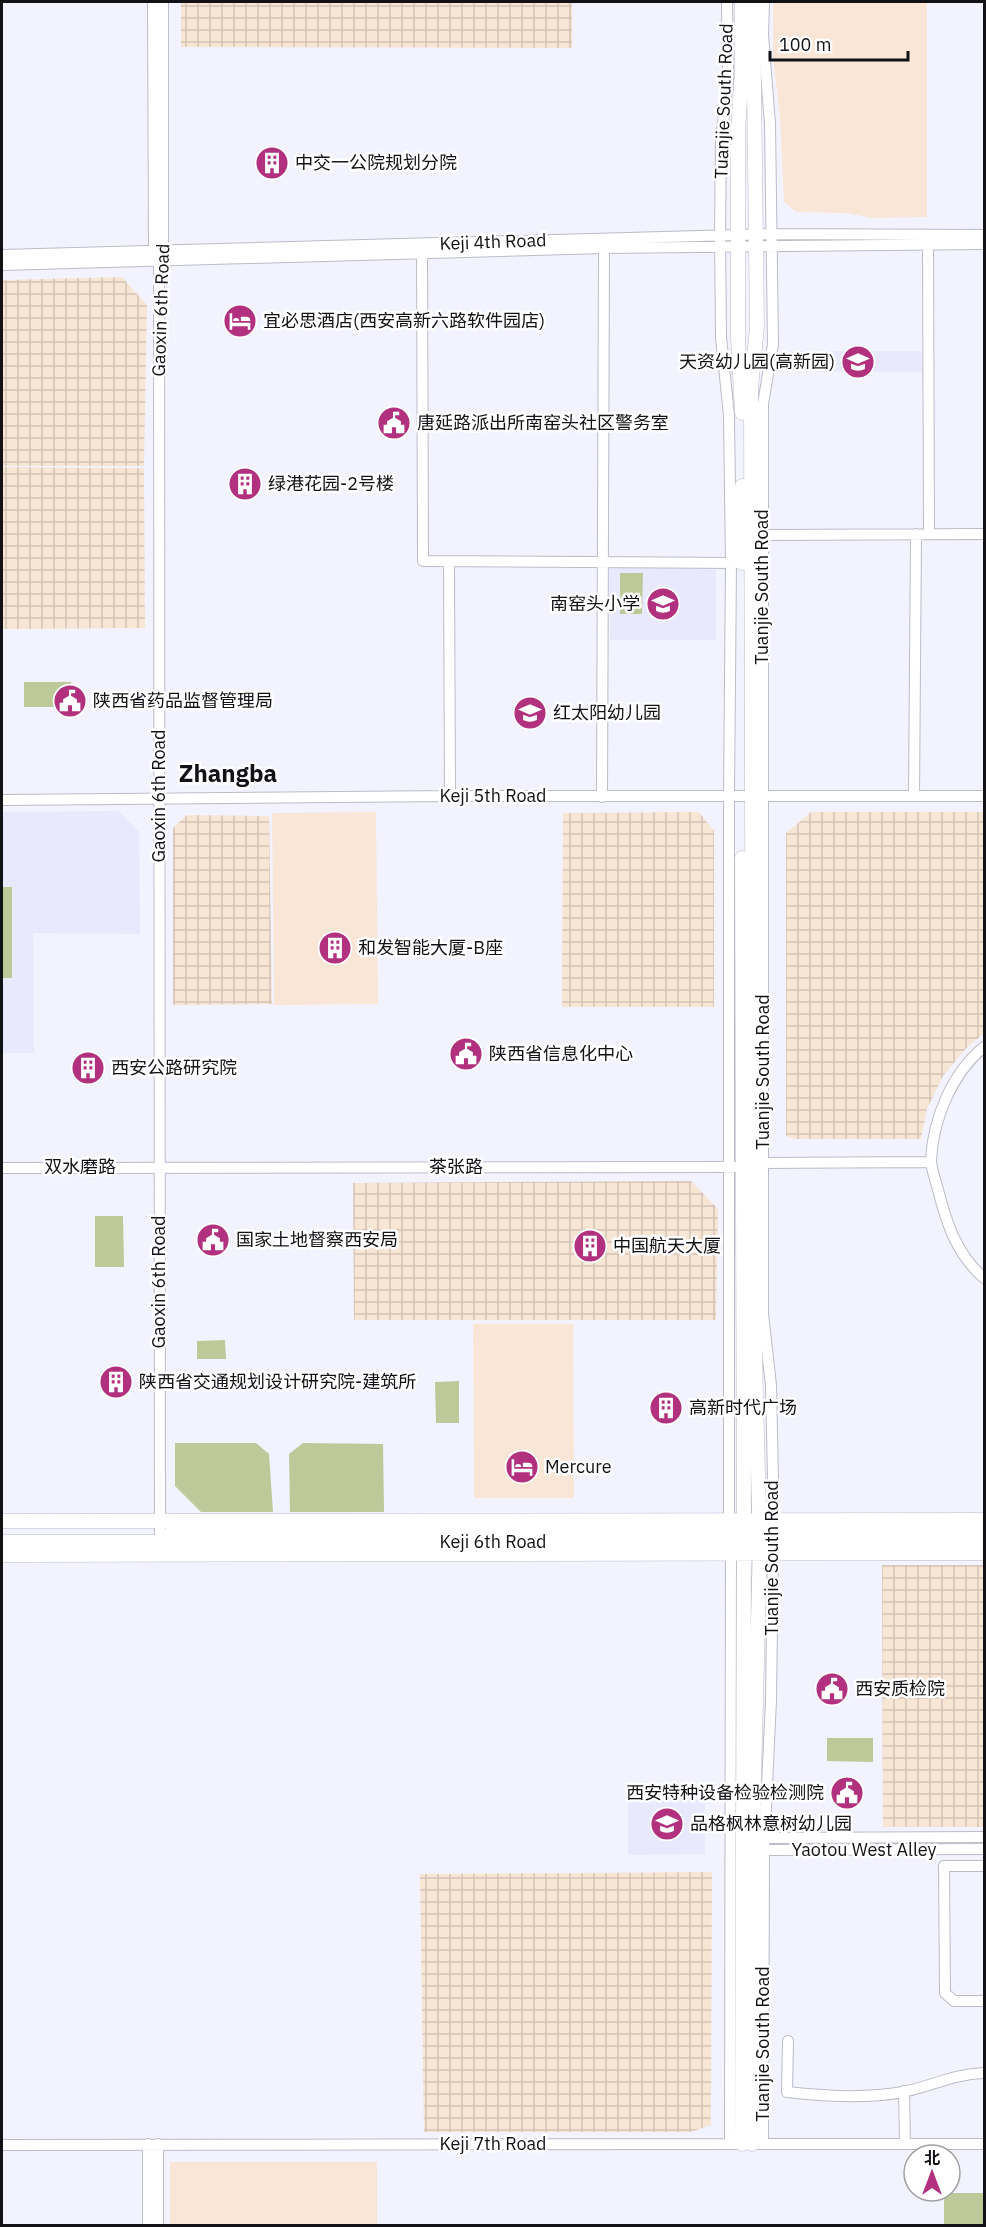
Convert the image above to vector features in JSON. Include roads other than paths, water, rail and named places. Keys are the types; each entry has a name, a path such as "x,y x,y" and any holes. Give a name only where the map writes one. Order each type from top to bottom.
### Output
{"main road":[{"name":"Tuanjie South Road","path":"742,2 738,240 738,338 742,400 737,563 746,797 748,1165 756,1402 767,1536 754,1844 747,2144"},
{"name":"Tuanjie South Road","path":"746,797 757,535 751,388 763,239 753,2"},
{"name":"Tuanjie South Road","path":"748,1165 737,1537 754,1844"},
{"path":"2,1521 160,1537 737,1537 984,1520"},
{"name":"Keji 6th Road","path":"2,1533 160,1537 737,1537 984,1532"},
{"path":"767,1536 984,1553"},
{"name":"Keji 6th Road","path":"767,1536 984,1541"},
{"path":"2,1555 160,1537"},
{"name":"Keji 6th Road","path":"2,1542 160,1537"}],"street":[{"name":"Gaoxin 6th Road","path":"153,2 158,254 160,1537"},
{"name":"Gaoxin 6th Road","path":"158,254 163,2"},
{"name":"Tuanjie South Road","path":"727,2 728,80 721,140 721,337 729,416 737,563"},
{"name":"Tuanjie South Road","path":"763,239 770,123 763,35 764,2"},
{"name":"Keji 4th Road","path":"422,248 604,248 763,239 984,235"},
{"name":"Keji 4th Road","path":"763,239 984,244"},
{"name":"Keji 4th Road","path":"2,255 158,254 720,241"},
{"path":"928,243 929,534"},
{"path":"422,248 423,561 737,563"},
{"path":"602,796 604,248"},
{"name":"Keji 4th Road","path":"2,265 158,254"},
{"path":"914,796 916,534"},
{"path":"757,535 984,534"},
{"path":"449,562 450,796"},
{"name":"Keji 5th Road","path":"2,800 450,796 984,796"},
{"name":"Tuanjie South Road","path":"746,797 748,1165"},
{"path":"984,1047 973,1057 951,1088 934,1129 931,1162 951,1233 960,1251 984,1278"},
{"name":"茶张路","path":"159,1167 748,1165 931,1162"},
{"name":"双水磨路","path":"2,1168 159,1167"},
{"name":"Tuanjie South Road","path":"737,1537 747,2144"},
{"name":"Yaotou West Alley","path":"754,1844 984,1837"},
{"name":"Tuanjie South Road","path":"747,2144 754,1844"},
{"name":"Yaotou West Alley","path":"754,1844 984,1849"},
{"path":"984,1866 944,1866 945,1993 954,2001 984,2001"},
{"path":"788,2041 787,2092 831,2097 864,2097 904,2091 963,2073 984,2073"},
{"path":"904,2091 904,2143"},
{"path":"148,2226 153,2144"},
{"path":"153,2144 158,2226"},
{"name":"Keji 7th Road","path":"2,2145 902,2144"},
{"name":"Keji 7th Road","path":"962,2144 984,2144"}],"place":[{"name":"中交一公院规划分院","path":"272,163"},
{"name":"宜必思酒店(西安高新六路软件园店)","path":"240,321"},
{"name":"天资幼儿园(高新园)","path":"858,362"},
{"name":"唐延路派出所南窑头社区警务室","path":"394,423"},
{"name":"绿港花园-2号楼","path":"245,484"},
{"name":"南窑头小学","path":"663,604"},
{"name":"陕西省药品监督管理局","path":"70,701"},
{"name":"红太阳幼儿园","path":"530,713"},
{"name":"和发智能大厦-B座","path":"335,948"},
{"name":"陕西省信息化中心","path":"466,1054"},
{"name":"西安公路研究院","path":"88,1068"},
{"name":"国家土地督察西安局","path":"213,1240"},
{"name":"中国航天大厦","path":"590,1246"},
{"name":"陕西省交通规划设计研究院-建筑所","path":"116,1382"},
{"name":"高新时代广场","path":"666,1408"},
{"name":"Mercure","path":"522,1467"},
{"name":"西安质检院","path":"832,1689"},
{"name":"西安特种设备检验检测院","path":"847,1793"},
{"name":"品格枫林意树幼儿园","path":"667,1824"}],"district":[{"name":"Zhangba","path":"228,774"}]}
